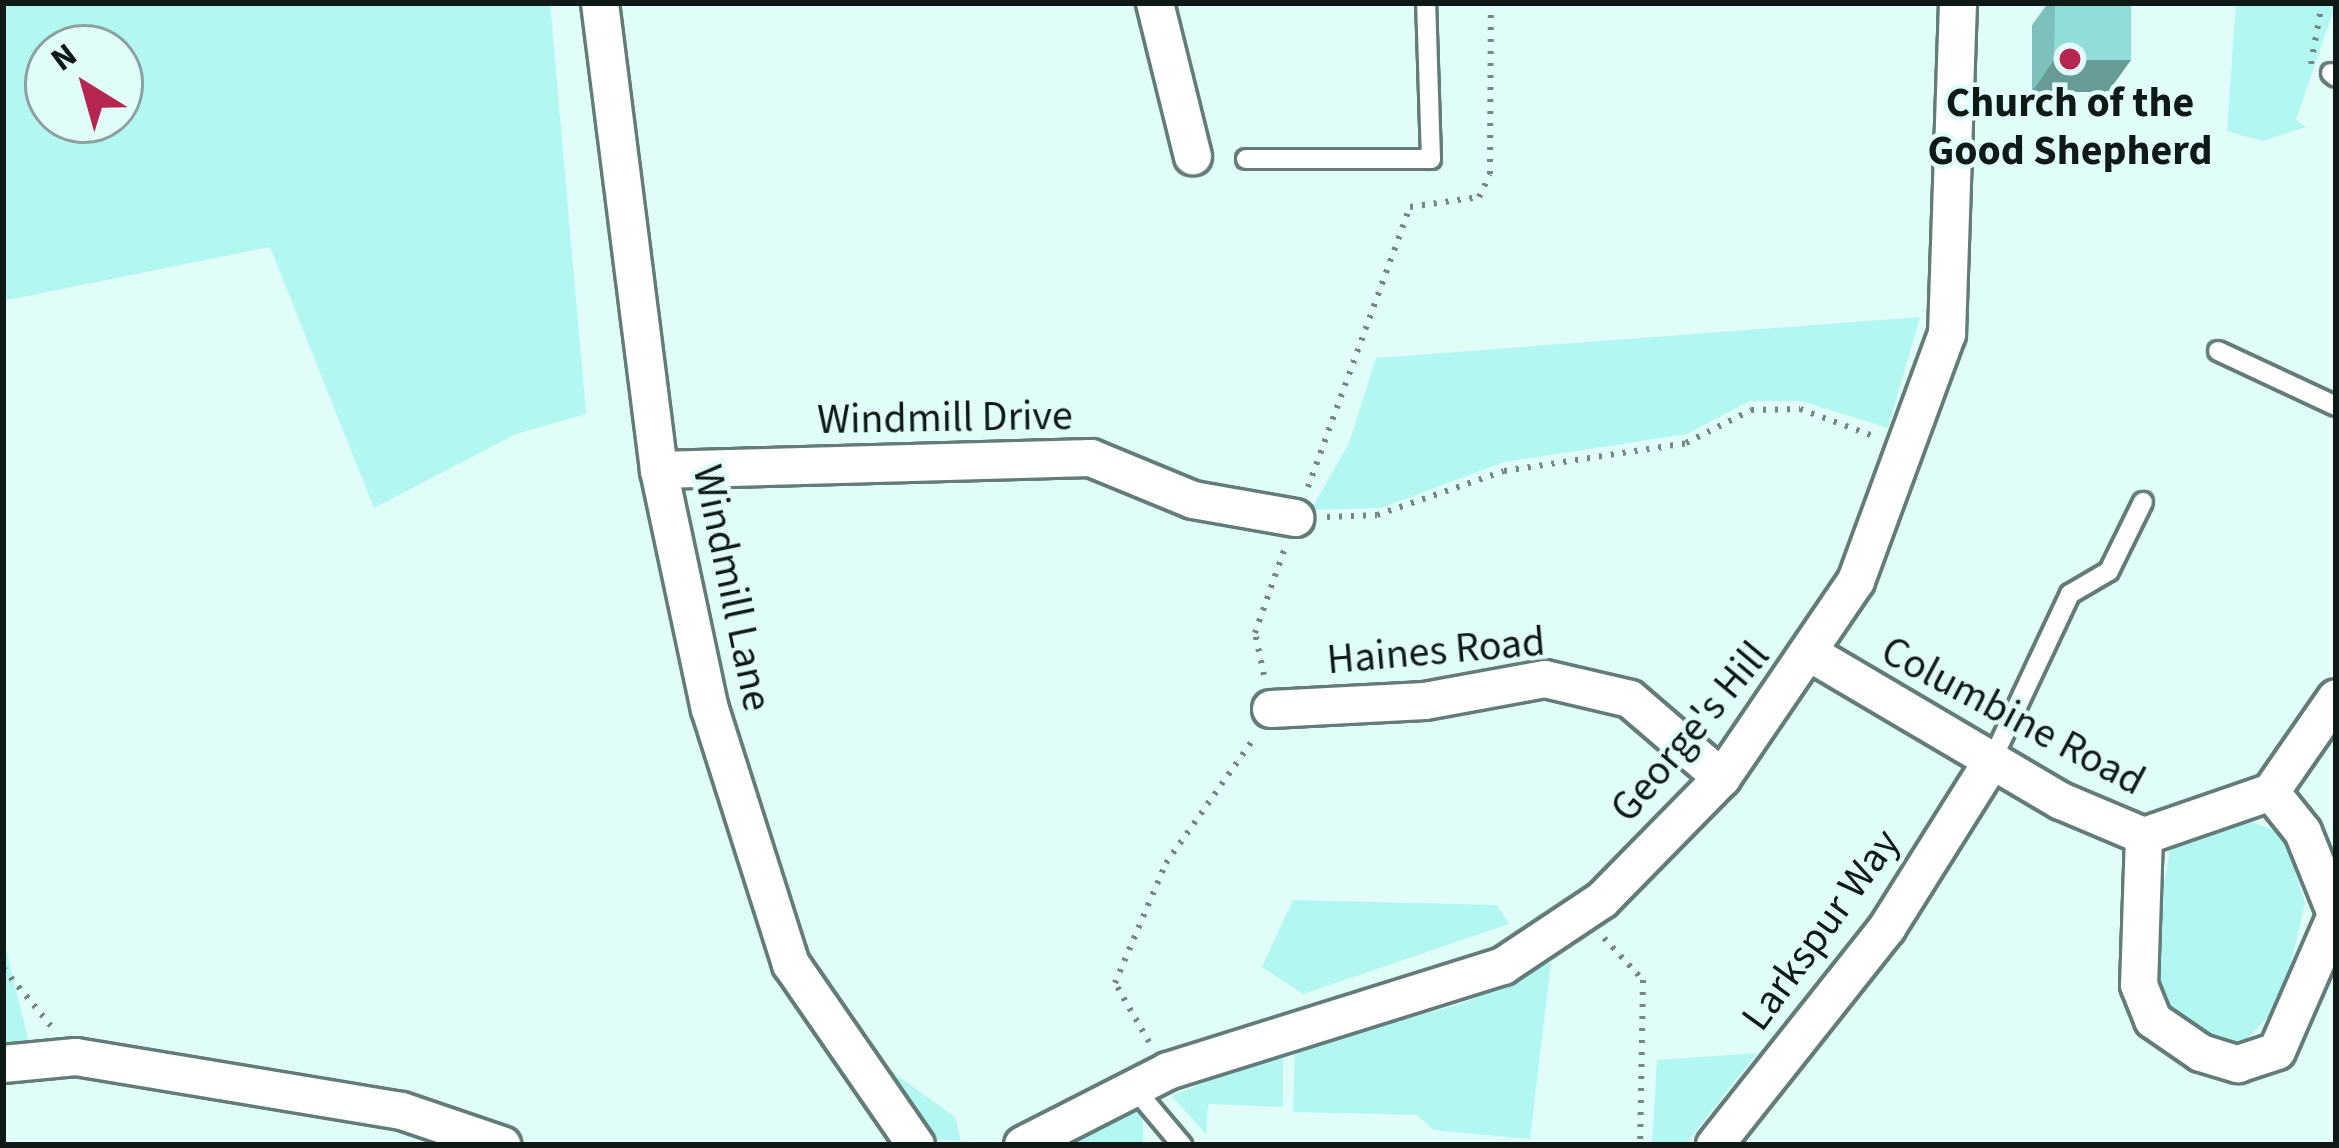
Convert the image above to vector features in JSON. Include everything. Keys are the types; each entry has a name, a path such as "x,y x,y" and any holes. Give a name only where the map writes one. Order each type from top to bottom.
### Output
{"street":[{"name":"Windmill Lane","path":"600,3 659,470 710,709 790,964 916,1145"},
{"path":"1155,3 1193,157"},
{"name":"George's Hill","path":"1024,1145 1134,1088 1503,966 1581,913 1722,778 1814,655 1910,449 1947,334 1958,3"},
{"name":"Windmill Drive","path":"659,470 1091,458 1192,500 1295,518"},
{"name":"Columbine Road","path":"1814,655 1990,762 2144,836 2271,792"},
{"name":"Haines Road","path":"1271,709 1425,701 1545,679 1630,699 1722,778"},
{"path":"2144,836 2139,986 2153,1020 2201,1053 2238,1064 2277,1051 2336,915 2303,832 2271,792 2336,698"},
{"name":"Larkspur Way","path":"1715,1145 1887,928 1990,762"},
{"path":"3,1064 76,1057 402,1112 502,1145"}],"lane":[{"path":"1246,159 1431,159 1426,3"},
{"path":"2218,351 2336,406"},
{"path":"1990,762 2070,594 2109,571 2143,502"},
{"path":"1134,1088 1182,1145"}],"path":[{"path":"2322,3 2303,61 2333,75"},
{"path":"1295,518 1377,515 1504,471 1686,443 1751,410 1800,409 1910,449"},
{"path":"1581,913 1643,980 1640,1145"},
{"path":"3,968 76,1057"}],"shaded area":[{"path":"3,3 550,3 586,414 516,434 374,508 270,247 3,301"},
{"path":"2236,3 2336,3 2296,120 2306,127 2262,141 2227,131"},
{"path":"1920,317 1888,428 1801,401 1750,401 1687,434 1504,462 1381,508 1311,510 1349,443 1376,358"},
{"path":"2236,816 2283,834 2305,903 2282,1002 2244,1042 2213,1040 2166,1010 2151,966 2171,842"},
{"path":"1293,900 1497,905 1509,924 1303,994 1262,967"},
{"path":"3,937 30,1047 3,1050"},
{"path":"1551,962 1530,1139 1434,1130 1417,1115 1293,1112 1295,1049 1464,1003"},
{"path":"1283,1050 1283,1107 1208,1104 1206,1134 1172,1096"},
{"path":"1757,1053 1685,1145 1652,1145 1657,1060"},
{"path":"873,1058 955,1117 961,1141 928,1139"},
{"path":"1143,1109 1143,1145 1057,1145"}],"building":[{"path":"2055,3 2131,3 2131,60 2054,60"}],"place":[{"name":"Church of the Good Shepherd","path":"2070,59"}]}
